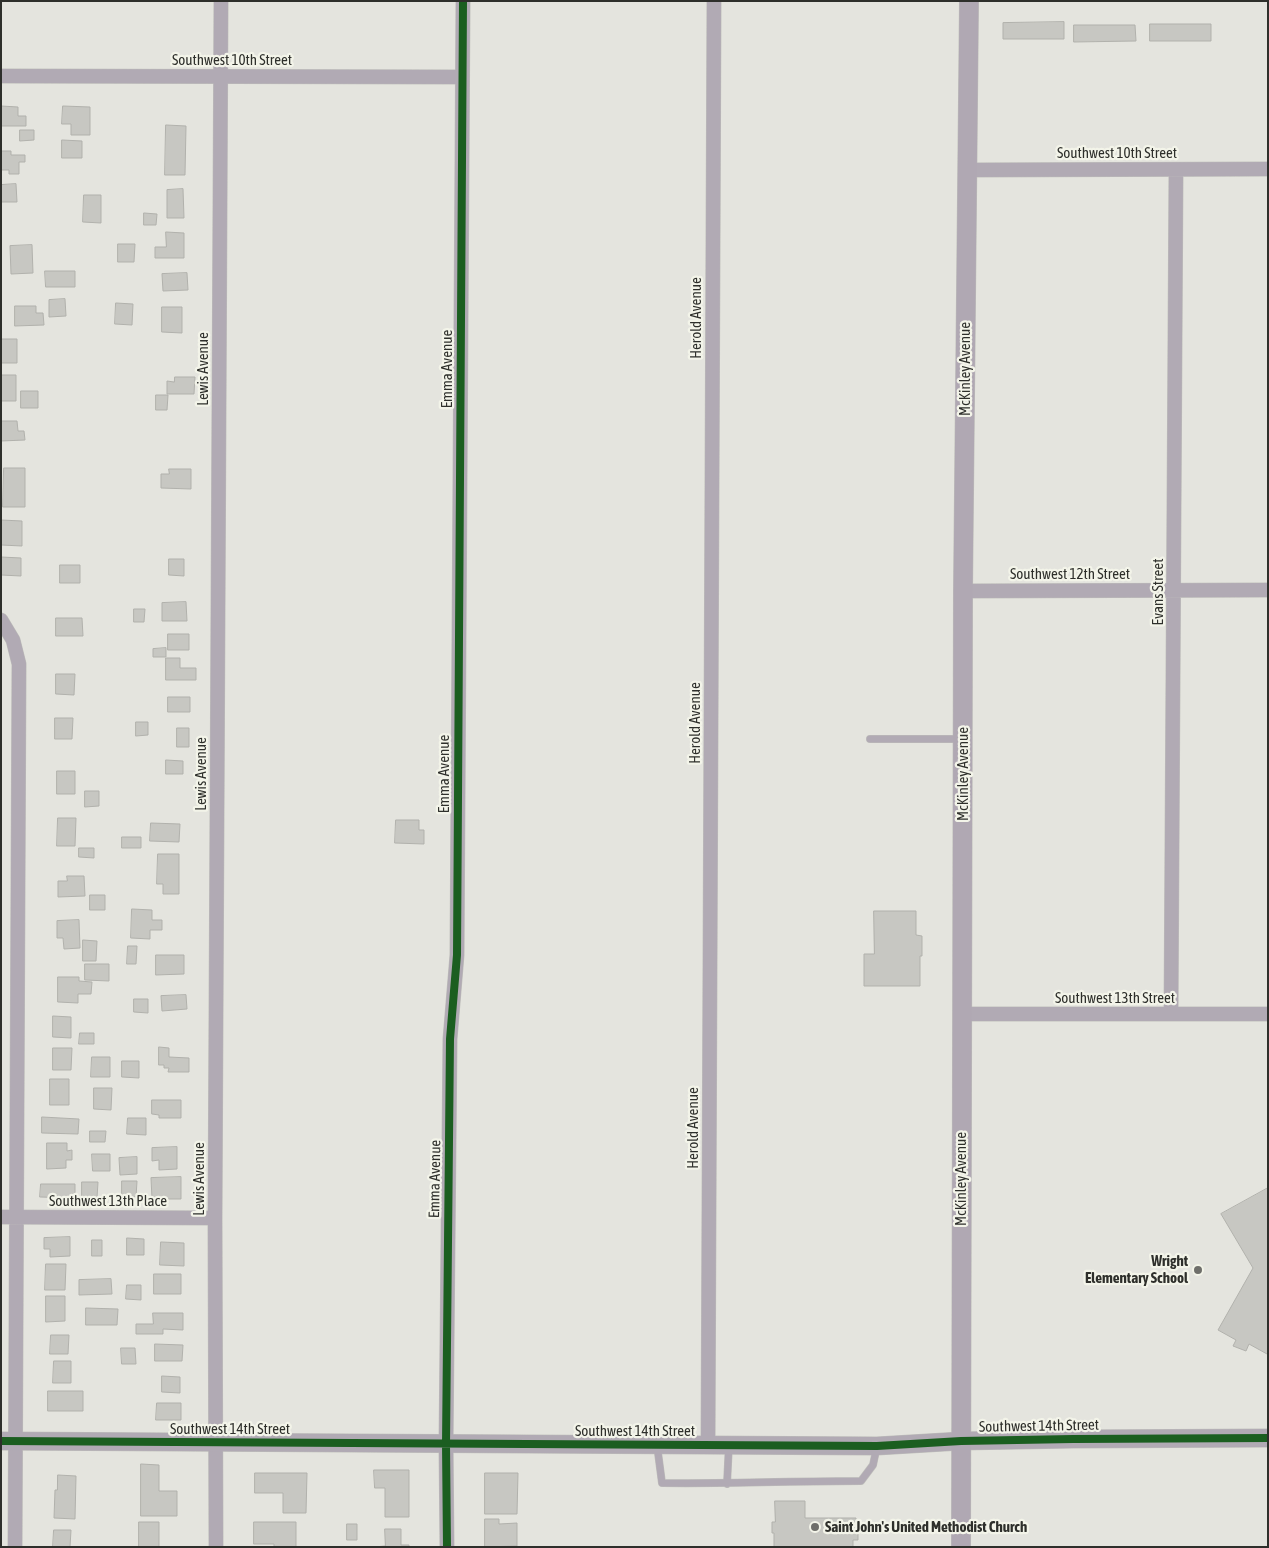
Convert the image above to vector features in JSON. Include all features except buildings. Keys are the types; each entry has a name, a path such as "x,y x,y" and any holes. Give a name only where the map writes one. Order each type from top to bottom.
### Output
{"main road":[{"name":"McKinley Avenue","path":"961,1547 963,591 969,1"}],"street":[{"name":"Lewis Avenue","path":"216,1547 215,1218 221,1"},
{"name":"Emma Avenue","path":"447,1547 446,1444 450,1039 457,955 462,1"},
{"name":"Herold Avenue","path":"708,1444 714,1"},
{"name":"Southwest 10th Street","path":"1,76 462,77"},
{"name":"Southwest 10th Street","path":"967,170 1268,170"},
{"name":"Evans Street","path":"1171,1014 1176,170"},
{"name":"Southwest 12th Street","path":"963,591 1268,590"},
{"path":"1,620 13,640 19,664 16,1217 8,1441 15,1547"},
{"name":"Southwest 13th Street","path":"962,1014 1268,1014"},
{"name":"Southwest 13th Place","path":"1,1217 215,1218"},
{"name":"Southwest 14th Street","path":"8,1441 877,1446 960,1441 1268,1438"}],"lane":[{"path":"870,739 963,739"},
{"path":"657,1444 662,1483 728,1484 777,1481 860,1481 873,1465 877,1446"},
{"path":"728,1484 729,1444"}],"cycle path":[{"path":"447,1547 446,1444 450,1039 457,955 463,1"},
{"path":"1,1441 877,1446 961,1441 1268,1438"}],"place":[{"name":"Wright Elementary School","path":"1198,1270"},
{"name":"Saint John's United Methodist Church","path":"815,1527"}]}
